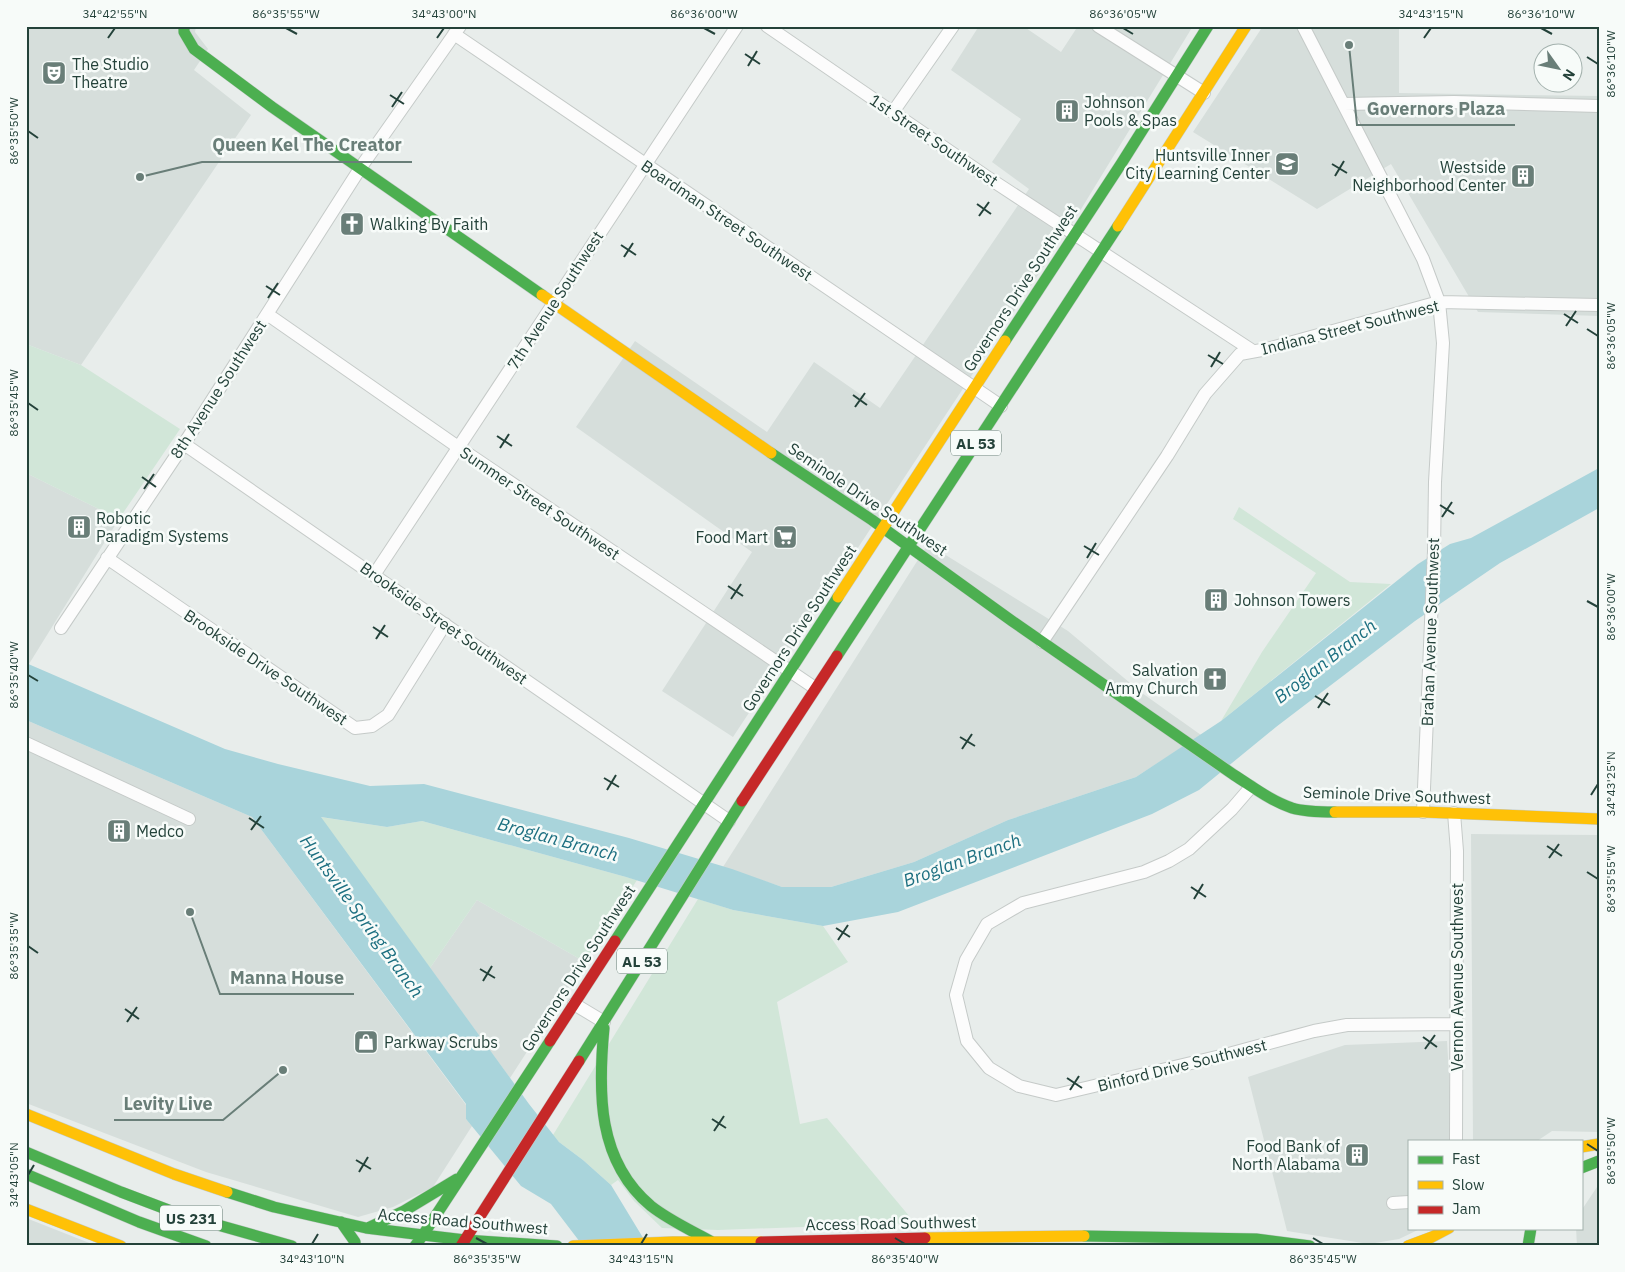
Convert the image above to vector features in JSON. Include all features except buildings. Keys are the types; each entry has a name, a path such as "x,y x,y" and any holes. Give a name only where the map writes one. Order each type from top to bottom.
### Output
{"main road":[{"name":"Governors Drive Southwest","path":"415,1246 485,1142 789,671 1076,235 1208,26"},
{"name":"AL 53","path":"463,1243 549,1110 729,821 1101,252 1246,26"},
{"name":"Seminole Drive Southwest","path":"184,28 194,49 210,63 723,421 908,545 1042,642 1252,787 1293,808 1319,812 1423,812 1599,819"},
{"path":"604,1022 600,1085 603,1125 610,1149 620,1172 635,1191 651,1206 714,1243"},
{"name":"Access Road Southwest","path":"26,1114 214,1188 274,1207 366,1228 423,1235 463,1243 557,1246"},
{"path":"1582,1146 1599,1144"},
{"name":"US 231","path":"30,1148 93,1180 178,1213 215,1226 292,1246"},
{"path":"1582,1168 1599,1161"},
{"name":"US 231","path":"26,1174 139,1222 206,1246"},
{"path":"366,1228 410,1209 464,1174"},
{"path":"36,1190 94,1203"},
{"path":"26,1209 121,1246"},
{"path":"340,1222 355,1242 355,1246"},
{"path":"1408,1246 1445,1230"},
{"path":"1528,1246 1532,1230"},
{"name":"Access Road Southwest","path":"573,1246 673,1242 714,1243 990,1236 1210,1238"},
{"path":"1210,1238 1243,1246"},
{"path":"1210,1238 1256,1239 1310,1246"}],"street":[{"name":"7th Avenue Southwest","path":"374,575 737,26"},
{"name":"1st Street Southwest","path":"767,26 1101,252"},
{"path":"894,112 952,26"},
{"path":"1098,26 1204,93"},
{"name":"Brahan Avenue Southwest","path":"1303,26 1423,259 1439,302 1442,343 1433,526 1432,613 1423,812"},
{"name":"Boardman Street Southwest","path":"457,30 645,164 1000,406"},
{"name":"8th Avenue Southwest","path":"61,628 184,444 360,167 457,30"},
{"path":"1344,104 1454,102 1599,106"},
{"name":"Indiana Street Southwest","path":"1101,252 1253,351 1267,349 1439,302 1599,305"},
{"name":"Summer Street Southwest","path":"267,314 458,447 815,688"},
{"path":"1042,642 1167,456 1205,394 1240,354 1253,351"},
{"name":"Brookside Street Southwest","path":"184,444 729,821"},
{"name":"Brookside Drive Southwest","path":"107,558 355,728 372,726 388,715 445,624"},
{"path":"26,743 189,819"},
{"name":"Binford Drive Southwest","path":"1252,787 1232,809 1189,849 1169,861 1144,872 1023,903 987,924 966,960 956,995 968,1041 990,1068 1019,1086 1056,1095 1347,1025 1456,1024"},
{"name":"Vernon Avenue Southwest","path":"1454,813 1457,851 1456,1140"},
{"path":"574,1004 604,1022"},
{"path":"1393,1203 1408,1202"}],"shaded area":[{"path":"26,26 196,26 195,32 208,49 194,70 251,115 81,365 26,344"},
{"path":"979,26 1023,26 1061,52 1078,26 1193,26 1075,219 733,737 662,691 752,552 576,427 635,341 767,432 814,362 880,408 1029,189 992,162 1021,119 951,70"},
{"path":"1263,26 1399,26 1399,93 1599,96 1599,316 1478,312 1391,164 1317,209 1193,132"},
{"path":"26,473 119,519 29,664 26,663"},
{"path":"928,544 1068,631 1142,693 1201,735 1136,777 1008,820 914,862 831,887 782,887 723,867"},
{"path":"26,720 252,817 466,1105 466,1119 472,1126 433,1187 393,1207 358,1217 206,1172 26,1103"},
{"path":"1471,834 1599,835 1599,1132 1552,1131 1538,1140 1473,1140"},
{"path":"477,900 585,962 510,1078 430,968"},
{"path":"1447,1041 1453,1140 1408,1140 1408,1230 1418,1230 1399,1239 1369,1244 1287,1231 1248,1077 1345,1045"},
{"path":"1599,1184 1599,1246 1577,1246 1576,1230 1582,1230 1582,1210"},
{"path":"26,1218 97,1246 26,1246"}],"green space":[{"path":"26,344 81,365 180,429 119,519 26,473"},
{"path":"1239,507 1350,582 1391,584 1221,721 1262,652 1316,573 1233,519"},
{"path":"320,817 387,827 422,821 637,880 585,962 477,900 430,968"},
{"path":"698,899 733,910 823,926 848,962 777,1002 800,1124 827,1118 915,1223 718,1230 662,1228 634,1201 618,1180 611,1185 553,1135"}],"water":[{"path":"1599,468 1599,508 1500,563 1415,621 1276,727 1199,790 1152,814 898,912 823,926 733,910 626,877 422,821 387,827 321,817 529,1104 559,1142 611,1185 648,1246 583,1246 551,1204 521,1186 466,1119 466,1104 252,817 26,720 26,663 225,749 278,764 370,786 424,784 629,838 732,869 782,887 831,887 914,862 1008,820 1136,777 1221,721 1418,564 1450,544 1471,538"}],"traffic: fast":[{"path":"184,26 184,32 194,49 272,107 542,295"},
{"path":"1005,341 1121,164 1208,26"},
{"path":"837,656 1118,226"},
{"path":"771,453 872,520 1012,621 1255,789 1277,802 1292,808 1308,811 1335,812"},
{"path":"615,941 838,597"},
{"path":"579,1061 742,801"},
{"path":"604,1028 601,1076 602,1101 611,1147 620,1168 633,1188 651,1206 714,1243"},
{"path":"227,1192 274,1207 366,1228 423,1235 550,1041"},
{"path":"26,1152 179,1214 292,1246"},
{"path":"1582,1168 1599,1161"},
{"path":"26,1174 139,1222 206,1246"},
{"path":"370,1227 404,1211 457,1179"},
{"path":"341,1222 355,1242 355,1246"},
{"path":"1528,1246 1531,1230"},
{"path":"415,1246 423,1235 465,1240 557,1246"},
{"path":"1084,1236 1256,1239 1310,1246"}],"traffic: slow":[{"path":"1118,226 1246,26"},
{"path":"542,295 771,453"},
{"path":"838,597 1005,341"},
{"path":"1335,812 1423,812 1599,819"},
{"path":"26,1114 174,1174 227,1192"},
{"path":"1582,1147 1599,1144"},
{"path":"26,1209 121,1246"},
{"path":"1408,1246 1445,1230"},
{"path":"925,1238 1084,1236"},
{"path":"573,1246 673,1242 761,1242"}],"traffic: jam":[{"path":"742,801 837,656"},
{"path":"550,1041 615,941"},
{"path":"461,1246 579,1061"},
{"path":"761,1242 925,1238"}],"place":[{"name":"Governors Plaza","path":"1349,45"},
{"name":"The Studio Theatre","path":"54,73"},
{"name":"Johnson Pools & Spas","path":"1067,111"},
{"name":"Huntsville Inner City Learning Center","path":"1287,164"},
{"name":"Westside Neighborhood Center","path":"1523,176"},
{"name":"Queen Kel The Creator","path":"140,177"},
{"name":"Walking By Faith","path":"352,224"},
{"name":"Robotic Paradigm Systems","path":"79,527"},
{"name":"Food Mart","path":"785,537"},
{"name":"Johnson Towers","path":"1216,600"},
{"name":"Salvation Army Church","path":"1215,679"},
{"name":"Medco","path":"119,831"},
{"name":"Manna House","path":"190,912"},
{"name":"Parkway Scrubs","path":"366,1042"},
{"name":"Levity Live","path":"283,1070"},
{"name":"Food Bank of North Alabama","path":"1357,1155"}],"water label":[{"name":"Broglan Branch","path":"1325,661"},
{"name":"Broglan Branch","path":"558,839"},
{"name":"Broglan Branch","path":"962,860"},
{"name":"Huntsville Spring Branch","path":"362,916"}]}
